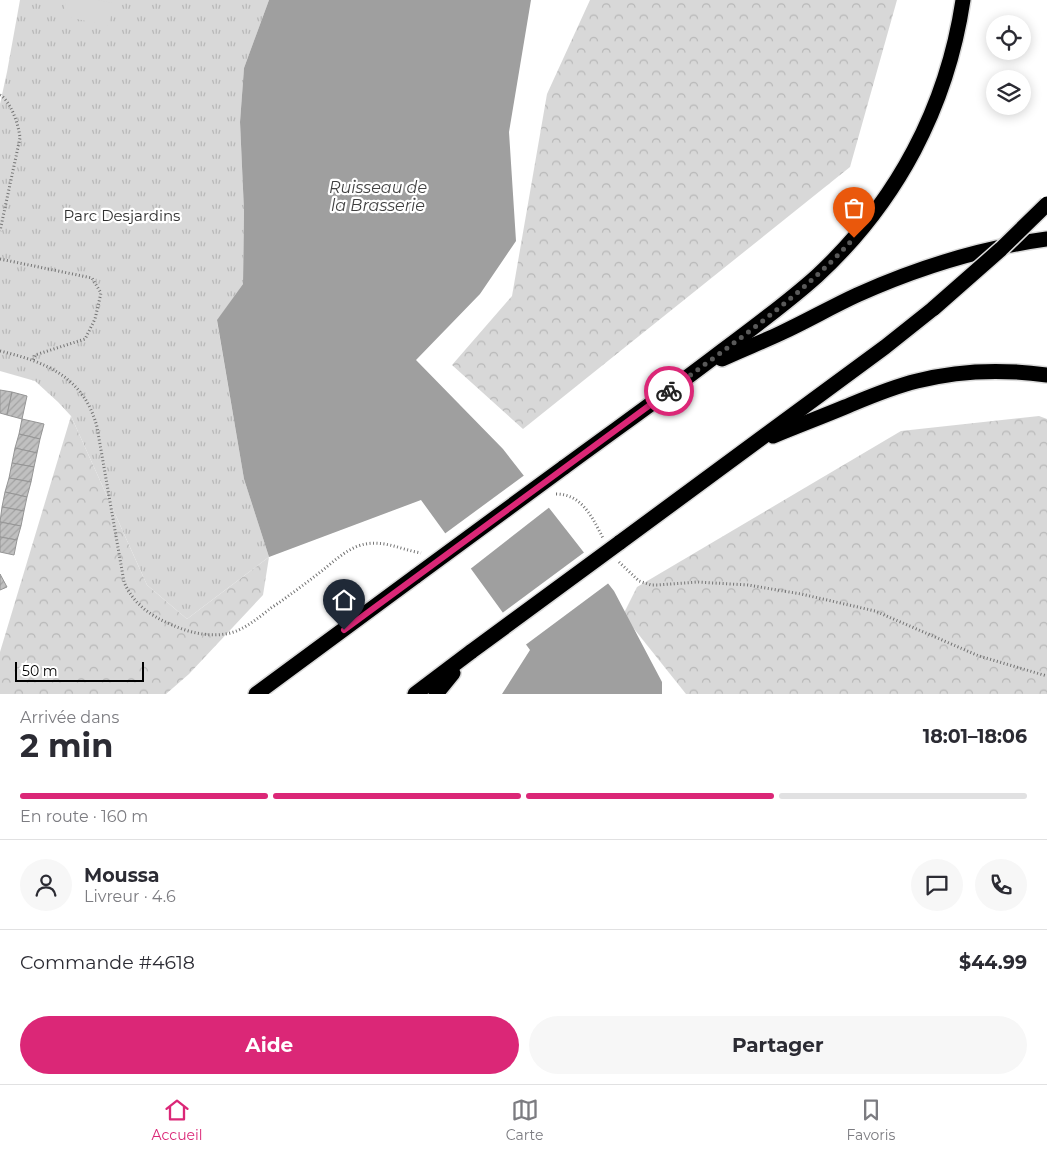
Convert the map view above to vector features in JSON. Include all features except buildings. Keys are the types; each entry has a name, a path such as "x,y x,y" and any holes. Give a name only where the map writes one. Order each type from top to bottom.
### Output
{"highway":[{"path":"256,694 700,368 767,317 816,276 842,251 887,196 917,146 940,94 952,59 963,0"},
{"path":"415,694 886,347 995,255 1047,204"},
{"path":"700,368 782,332 837,304 898,278 966,256 1014,244 1047,239"},
{"path":"754,444 870,396 924,379 950,374 986,371 1047,375"},
{"path":"436,694 472,651"}],"path":[{"path":"0,95 6,98 19,128 20,138 0,232"},
{"path":"0,259 92,278 101,293 95,319 85,339 35,355 33,361"},
{"path":"0,352 33,361 59,372 79,389 93,412 99,434 124,582 130,595 141,608 169,624 188,631 206,634 231,633 263,614 354,548 366,544 381,543 414,552 429,552"},
{"path":"552,494 567,495 578,500 613,547 626,570 642,582 658,585 696,582 748,585 851,605 884,614 979,656 1047,676"}],"green space":[{"name":"Parc Desjardins","path":"20,0 269,0 244,68 240,122 244,211 243,284 217,321 244,479 269,557 187,619 147,585 71,416 35,381 0,371 0,104"},
{"path":"66,0 98,0 113,3 109,26 63,16"},
{"path":"590,0 897,0 850,167 523,429 452,365 512,296 547,94"},
{"path":"71,416 147,585 187,619 269,557 263,595 189,674 166,694 0,694 0,652"},
{"path":"1039,416 1047,419 1047,694 686,694 623,615 637,587 901,431"}],"water":[{"name":"Ruisseau de la Brasserie","path":"269,0 531,0 509,132 516,241 480,294 416,360 503,449 614,591 662,682 662,694 502,694 530,650 421,500 269,557 244,479 217,320 243,284 244,211 240,122 244,68"}],"pier":[{"path":"526,474 551,506 469,570 443,535"},
{"path":"586,551 610,582 524,646 501,614"}],"way so far":[{"path":"669,391 792,297 831,262 854,238"}],"route":[{"path":"344,630 669,391"}]}
